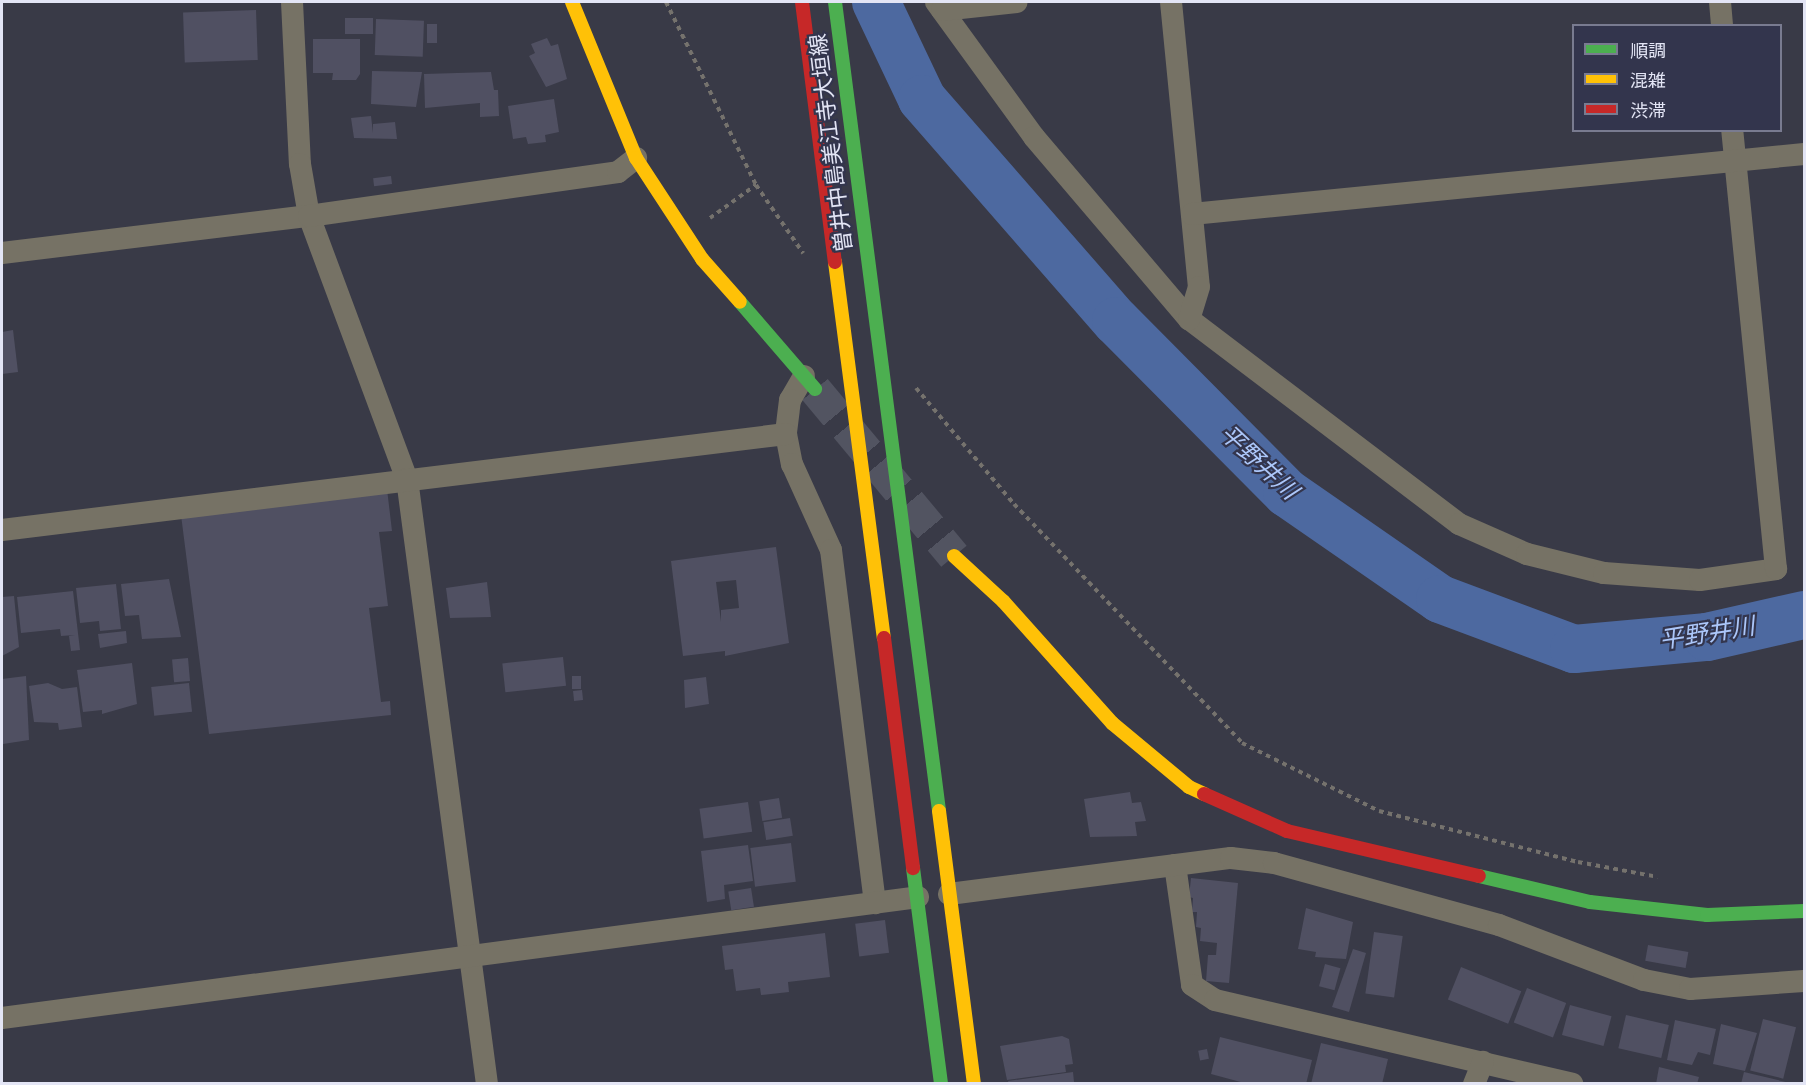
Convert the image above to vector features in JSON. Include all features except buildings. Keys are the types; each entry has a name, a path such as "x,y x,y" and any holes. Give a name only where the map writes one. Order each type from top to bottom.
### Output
{"main road":[{"path":"572,2 594,65 636,158 686,235 809,383"},
{"name":"曽井中島美江寺大垣線","path":"802,2 941,1083"},
{"name":"曽井中島美江寺大垣線","path":"835,2 974,1083"},
{"path":"954,556 1003,601 1112,723 1189,787 1287,831 1590,902 1707,915 1804,911"}],"street":[{"path":"292,2 300,164 309,216 407,479 487,1083"},
{"path":"939,6 1017,2"},
{"path":"1171,2 1199,287 1190,319"},
{"path":"1720,2 1722,24"},
{"path":"939,6 1035,137 1190,319 1459,524 1527,554 1604,573 1700,580 1776,569 1732,132"},
{"path":"1192,214 1804,154"},
{"path":"2,253 309,216 618,172 636,158"},
{"path":"809,383 790,399 786,434 792,464 831,550 875,903"},
{"path":"2,530 786,434"},
{"path":"949,894 1231,858 1274,863 1499,925 1644,980 1690,989 1804,981"},
{"path":"1175,865 1192,986 1215,1000 1572,1083"},
{"path":"2,1018 918,897"},
{"path":"1474,1083 1483,1062"}],"path":[{"path":"666,2 756,185 811,262"},
{"path":"686,235 756,185"},
{"path":"908,379 1014,504 1242,743 1379,811 1578,862 1670,879"}],"waterway":[{"name":"平野井川","path":"876,2 922,99 1116,321 1287,493 1440,599 1574,649 1707,637 1804,615"}],"tunnel":[{"path":"815,389 954,556"}],"traffic: fast":[{"path":"835,2 939,811"},
{"path":"740,302 815,389"},
{"path":"913,868 941,1084"},
{"path":"1479,876 1590,902 1707,915 1804,911"}],"traffic: slow":[{"path":"572,2 636,158 702,259 740,302"},
{"path":"835,262 884,638"},
{"path":"954,556 1003,601 1112,723 1189,787 1204,794"},
{"path":"939,811 974,1084"}],"traffic: jam":[{"path":"802,2 835,262"},
{"path":"884,638 913,868"},
{"path":"1204,794 1287,831 1479,876"}]}
